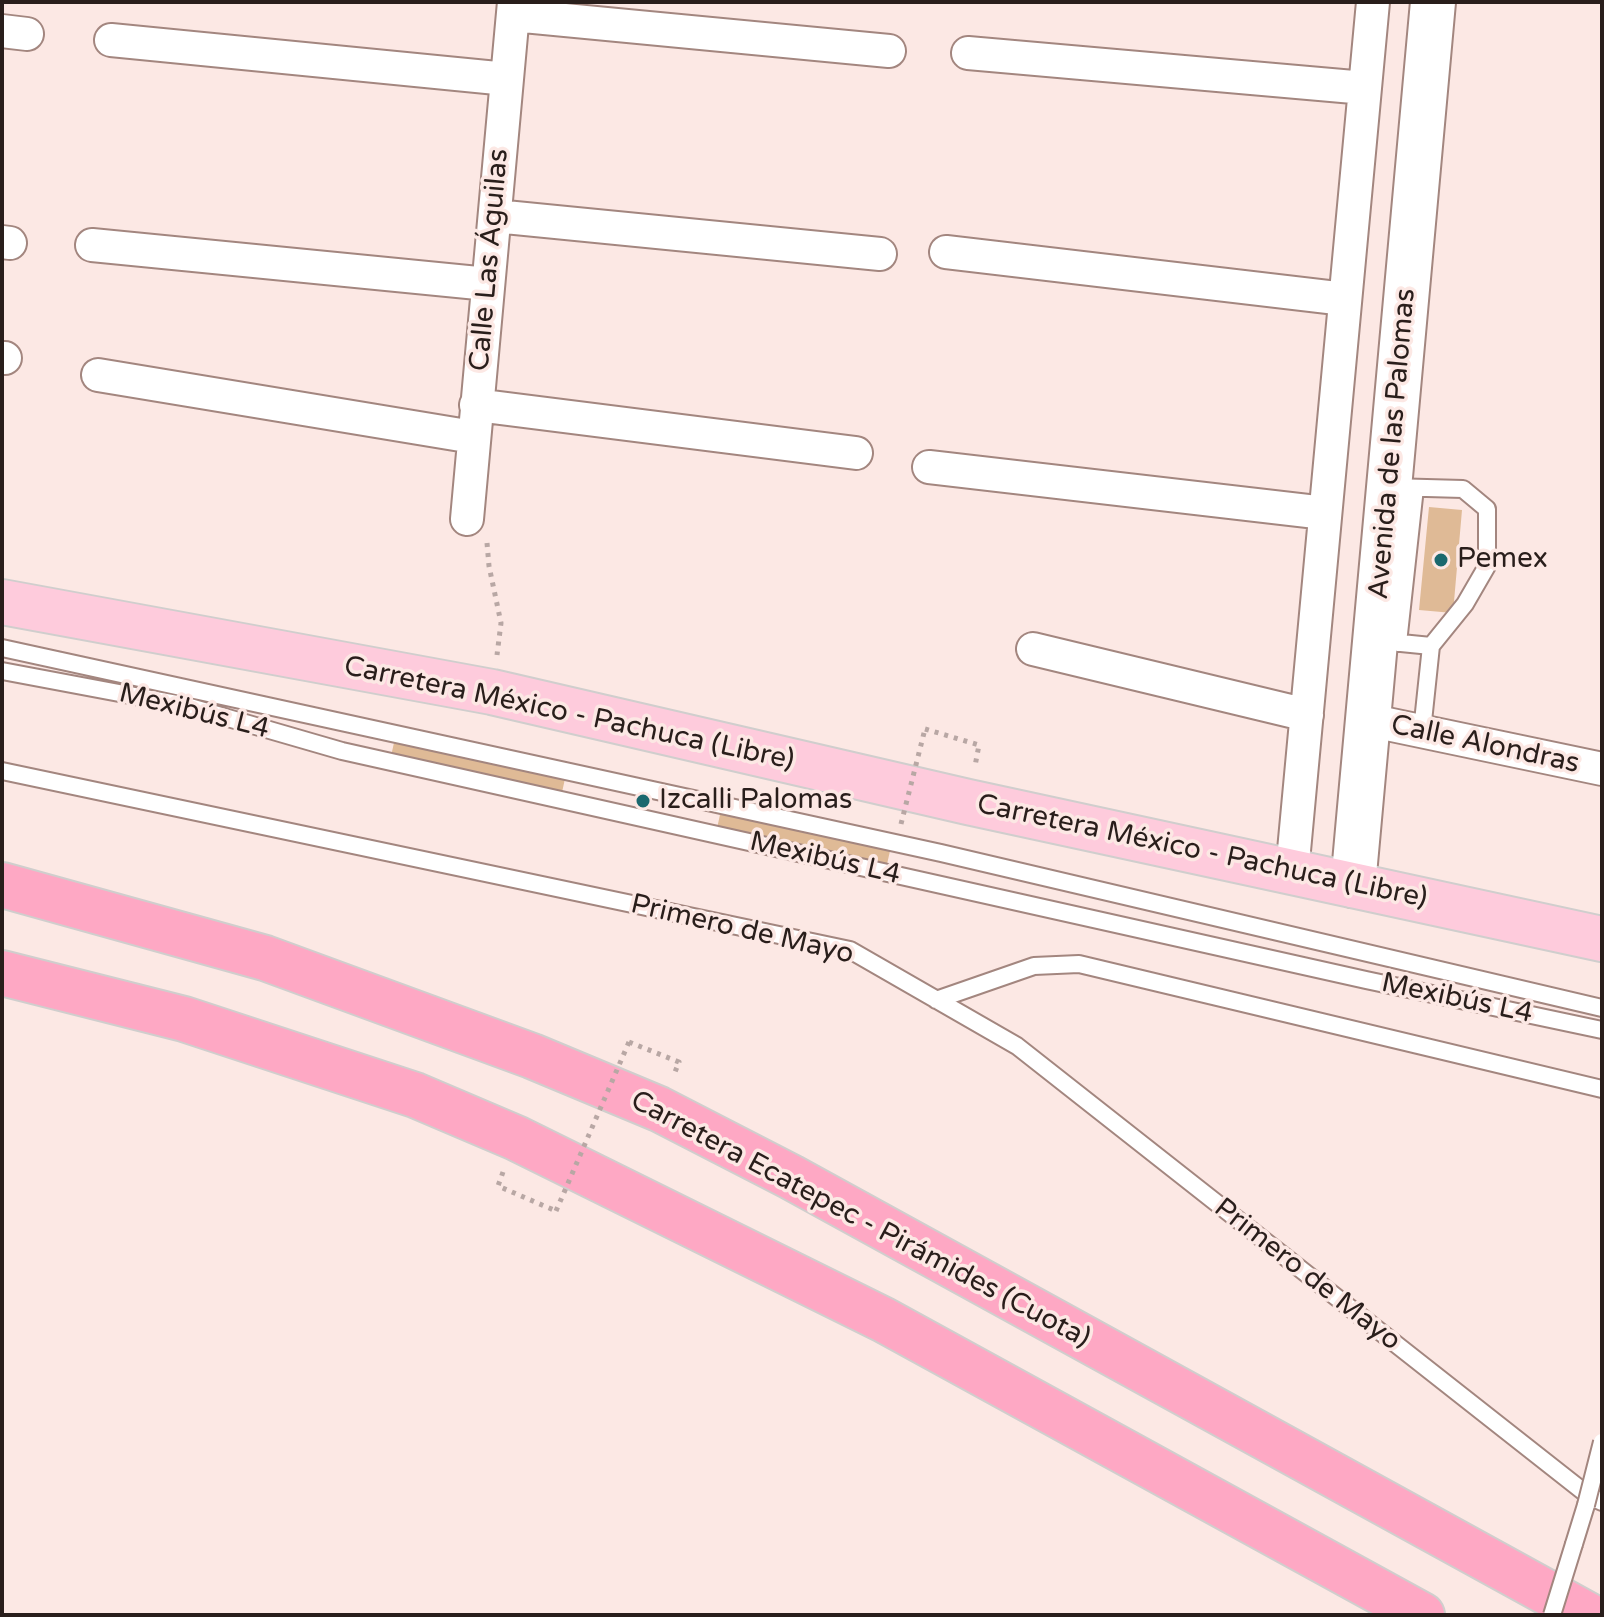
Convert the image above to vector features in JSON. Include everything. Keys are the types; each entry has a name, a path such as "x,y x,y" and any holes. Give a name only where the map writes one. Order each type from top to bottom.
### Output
{"highway":[{"name":"Carretera Ecatepec - Pirámides (Cuota)","path":"2,885 265,958 532,1056 659,1109 819,1193 1588,1615"},
{"path":"2,973 184,1019 415,1095 516,1138 884,1320 1422,1615"}],"main road":[{"name":"Avenida de las Palomas","path":"1353,885 1368,720 1387,642 1402,488 1433,2"},
{"name":"Carretera México - Pachuca (Libre)","path":"2,602 492,692 968,802 1602,939"}],"street":[{"path":"1292,872 1373,2"},
{"path":"514,8 889,51"},
{"name":"Calle Las Águilas","path":"467,519 514,8"},
{"path":"111,40 507,79"},
{"path":"968,53 1365,88"},
{"path":"495,216 880,254"},
{"path":"92,245 488,284"},
{"path":"946,252 1345,299"},
{"path":"98,375 473,437"},
{"path":"476,405 856,453"},
{"path":"929,467 1325,513"},
{"path":"1033,649 1307,715"},
{"name":"Calle Alondras","path":"1368,720 1602,769"}],"lane":[{"path":"1402,488 1463,489 1487,509 1487,566 1465,604 1431,646 1422,731"},
{"path":"1387,642 1431,646"},
{"name":"Mexibús L4","path":"2,648 941,853 1602,1008"},
{"name":"Mexibús L4","path":"2,671 183,705 357,755 1602,1030"},
{"name":"Primero de Mayo","path":"2,771 850,950 1017,1046 1589,1496 1594,1504"},
{"path":"936,1000 1034,966 1079,964 1602,1089"},
{"path":"1552,1615 1574,1544 1594,1504 1602,1442"}],"path":[{"path":"467,519 486,542 501,623 492,692"},
{"path":"901,824 925,729 979,745"},
{"path":"498,1186 556,1211 629,1042 679,1062"}],"building":[{"name":"Pemex","path":"1429,507 1462,510 1453,613 1419,610"},
{"path":"396,734 566,774 561,797 391,756"},
{"path":"721,810 890,851 885,873 716,833"}],"place":[{"name":"Pemex","path":"1441,560"},
{"name":"Izcalli Palomas","path":"643,801"}]}
